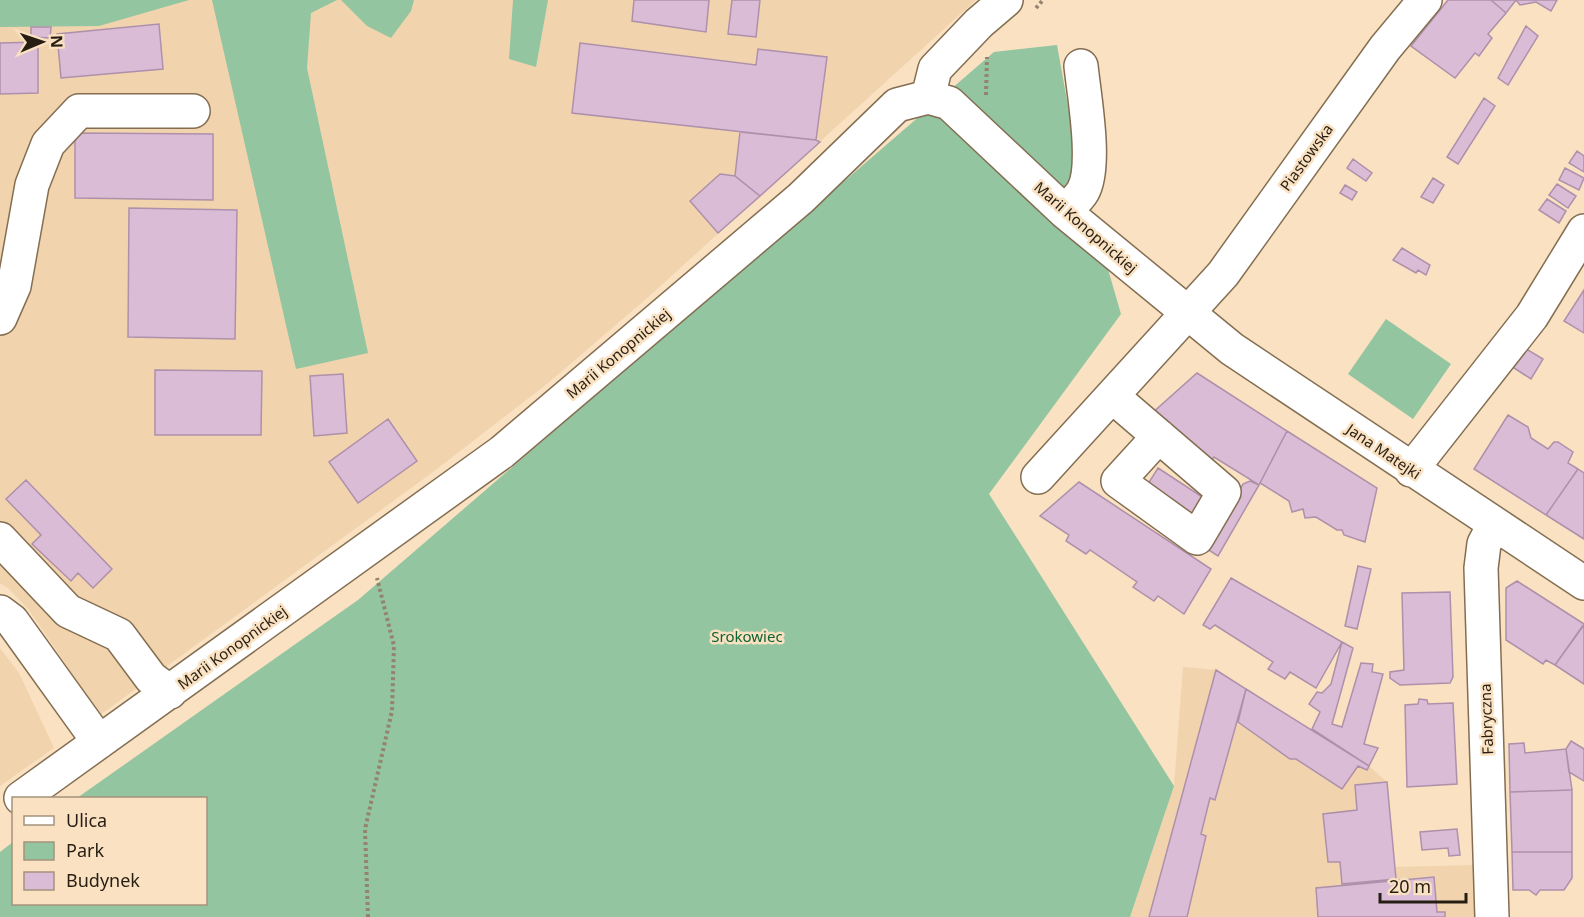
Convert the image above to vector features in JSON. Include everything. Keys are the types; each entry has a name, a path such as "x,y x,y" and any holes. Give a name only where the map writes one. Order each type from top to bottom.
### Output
{"street":[{"name":"Piastowska","path":"1038,477 1223,274 1385,48 1425,0"},
{"path":"928,97 935,69 979,23 1018,7"},
{"path":"1065,212 1084,190 1088,171 1090,149 1081,66"},
{"name":"Marii Konopnickiej","path":"22,797 502,452 801,198 897,105 928,97 949,103 1065,212 1188,314"},
{"path":"0,318 14,285 32,185 48,144 79,111 193,111"},
{"path":"1411,470 1532,316 1584,231"},
{"name":"Jana Matejki","path":"1188,314 1232,349 1584,583"},
{"path":"1113,396 1159,436"},
{"name":"Fabryczna","path":"1492,917 1481,568 1484,544 1494,525"},
{"path":"0,539 68,611 119,635 151,678 170,692"},
{"path":"0,612 12,621 99,742"}],"path":[{"path":"1018,7 1043,0"},
{"path":"986,105 988,52"},
{"path":"368,917 364,829 393,711 394,646 377,581 376,544"}],"shaded area":[{"path":"25,0 976,0 646,299 547,384 433,472 100,715 29,610 0,583 0,5"},
{"path":"0,648 19,673 54,748 0,786"},
{"path":"1183,667 1216,670 1369,766 1387,782 1395,867 1476,865 1477,917 1130,917 1174,786"}],"green space":[{"path":"0,0 189,0 99,26 0,27"},
{"path":"212,0 337,0 311,13 307,68 368,353 296,369"},
{"path":"341,0 414,0 411,11 391,38 367,26"},
{"path":"513,0 548,0 536,67 509,59"},
{"name":"Srokowiec","path":"1057,45 1080,173 1121,314 989,494 1174,786 1130,917 0,917 0,852 12,843 12,905 207,905 207,797 78,797 358,600 994,52"},
{"path":"1386,319 1451,364 1413,419 1348,374"}],"building":[{"path":"634,0 709,0 706,32 632,21"},
{"path":"732,0 760,0 756,37 728,34"},
{"path":"1448,0 1491,0 1506,13 1488,34 1492,38 1479,56 1475,53 1455,78 1411,46"},
{"path":"1491,0 1516,0 1506,13"},
{"path":"1516,0 1557,0 1551,11 1536,2 1520,5"},
{"path":"159,24 163,69 61,78 57,34"},
{"path":"1526,26 1538,36 1508,85 1498,78"},
{"path":"31,27 51,27 50,38 31,37"},
{"path":"38,42 38,93 0,94 0,43"},
{"path":"580,43 756,65 758,49 827,57 816,140 572,113"},
{"path":"1484,98 1495,106 1458,164 1447,157"},
{"path":"740,132 820,142 760,196 735,176"},
{"path":"75,133 213,134 213,200 75,198"},
{"path":"1577,151 1584,156 1584,172 1569,163"},
{"path":"1353,159 1372,173 1366,181 1347,168"},
{"path":"1565,168 1584,178 1579,190 1559,180"},
{"path":"720,174 735,176 760,196 718,233 690,201"},
{"path":"1433,178 1444,185 1433,203 1421,197"},
{"path":"1557,184 1576,196 1568,208 1549,195"},
{"path":"1345,185 1357,192 1352,200 1340,193"},
{"path":"1547,199 1566,211 1559,223 1539,210"},
{"path":"129,208 237,210 235,339 128,337"},
{"path":"1402,248 1430,265 1426,275 1418,270 1416,273 1393,260"},
{"path":"1584,290 1584,333 1564,321"},
{"path":"1523,347 1543,359 1531,379 1511,366"},
{"path":"155,370 262,371 261,435 155,435"},
{"path":"1197,373 1287,431 1259,485 1214,457 1210,462 1150,415"},
{"path":"343,374 347,433 314,436 310,376"},
{"path":"1508,415 1528,427 1531,438 1548,449 1554,442 1558,442 1573,452 1568,463 1578,469 1546,515 1474,469"},
{"path":"388,419 417,461 358,503 329,462"},
{"path":"1287,431 1377,488 1365,542 1344,535 1342,530 1337,530 1316,517 1305,518 1303,509 1292,512 1289,501 1260,483"},
{"path":"1158,468 1213,504 1201,523 1146,487"},
{"path":"1578,469 1584,473 1584,539 1546,515"},
{"path":"26,480 112,569 93,588 78,573 71,581 32,544 41,535 6,499"},
{"path":"1250,481 1259,485 1218,556 1207,549 1243,484"},
{"path":"1079,482 1211,569 1184,614 1158,596 1154,601 1133,587 1137,582 1090,550 1086,554 1066,541 1069,535 1040,516"},
{"path":"1358,566 1371,569 1357,629 1345,626"},
{"path":"1231,578 1342,642 1316,688 1290,672 1285,679 1268,669 1273,662 1215,625 1210,629 1203,625"},
{"path":"1517,581 1584,624 1555,665 1546,660 1543,664 1506,640 1506,588"},
{"path":"1450,592 1453,677 1450,683 1400,685 1390,678 1390,672 1404,670 1402,593"},
{"path":"1584,625 1584,684 1555,665"},
{"path":"1342,642 1353,648 1332,724 1342,727 1361,663 1373,664 1372,672 1383,674 1364,744 1378,748 1369,766 1312,729 1320,712 1309,704 1317,692 1322,693 1331,684"},
{"path":"1216,670 1246,689 1215,800 1210,798 1201,834 1206,836 1187,917 1149,917"},
{"path":"1246,689 1369,766 1367,770 1358,766 1342,789 1296,759 1290,759 1238,722"},
{"path":"1419,699 1427,700 1428,704 1453,703 1457,784 1407,787 1405,705 1418,704"},
{"path":"1571,741 1584,749 1584,781 1569,772 1566,749"},
{"path":"1524,743 1525,753 1566,749 1572,790 1510,792 1509,744"},
{"path":"1387,782 1396,879 1342,884 1340,862 1328,862 1323,814 1357,810 1355,785"},
{"path":"1572,790 1572,852 1512,852 1510,792"},
{"path":"1457,829 1460,855 1449,856 1448,848 1422,850 1420,832"},
{"path":"1512,852 1572,852 1572,878 1564,890 1540,890 1536,895 1529,890 1513,890"},
{"path":"1434,877 1437,912 1445,912 1445,917 1318,917 1316,888"}]}
